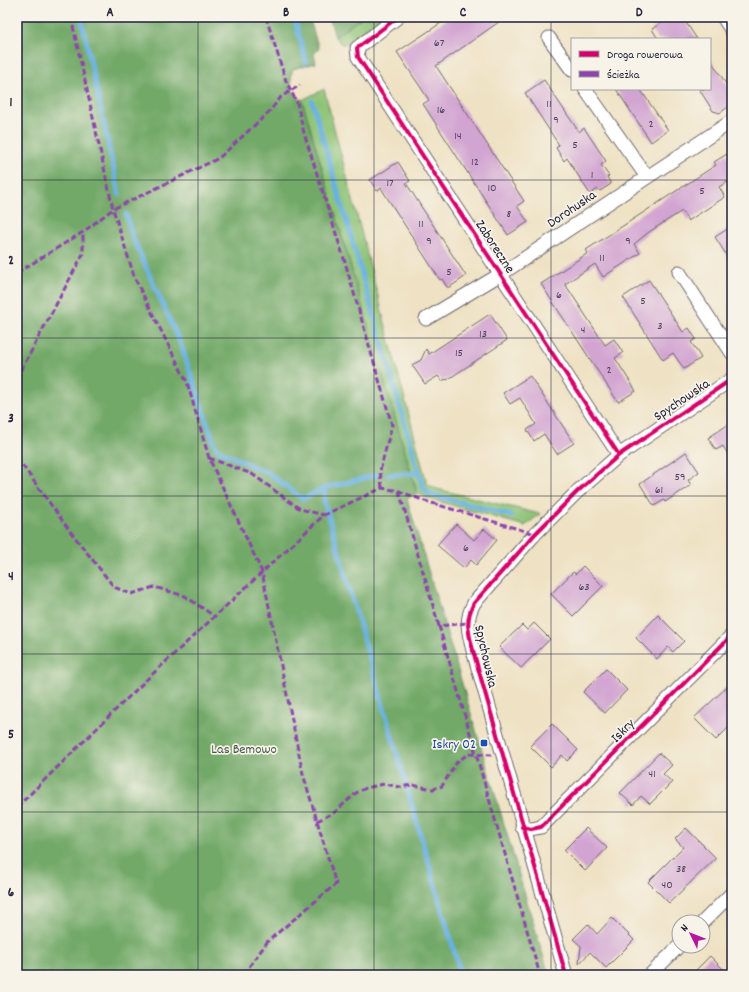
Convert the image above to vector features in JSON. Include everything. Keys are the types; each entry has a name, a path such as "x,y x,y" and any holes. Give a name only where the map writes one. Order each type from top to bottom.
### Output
{"street":[{"name":"Zaboreczne","path":"398,17 357,48 358,56 619,455"},
{"path":"549,38 571,69"},
{"path":"586,90 646,177"},
{"name":"Dorohuska","path":"426,319 501,274 732,121"},
{"path":"679,272 732,353"},
{"name":"Spychowska","path":"566,975 522,827 474,654 467,623 472,607 489,586 535,534 578,491 619,455 732,378"},
{"name":"Iskry","path":"522,827 531,829 541,827 732,635"},
{"path":"711,914 732,893"},
{"path":"650,975 671,954"}],"green space":[{"name":"Las Bemowo","path":"17,17 309,17 319,49 314,54 316,63 293,69 291,82 293,90 302,100 417,493 407,499 549,975 17,975"},
{"path":"329,17 362,17 335,37"},
{"path":"362,17 381,17 345,44 341,44 335,37"},
{"path":"324,89 427,484 437,489 540,514 525,526 430,499 417,493 302,100"}],"building":[{"path":"450,17 506,17 436,66 524,201 517,206 528,222 508,235 423,104 429,100 397,52"},
{"path":"669,17 678,17 682,23 685,21 696,38 657,38 652,29"},
{"path":"711,61 732,93 732,104 720,113 713,111 700,90 711,90"},
{"path":"544,80 579,132 584,128 606,161 601,165 609,176 607,177 611,184 600,191 598,189 590,194 567,158 564,161 556,148 559,145 525,93"},
{"path":"617,90 641,90 668,130 651,142"},
{"path":"727,154 732,163 732,179 719,187 725,197 688,221 682,211 649,232 634,244 640,253 603,277 595,264 565,284 605,345 614,339 623,353 615,358 636,391 618,402 541,284 588,253 586,250 716,165 714,162"},
{"path":"398,162 410,181 406,183 466,276 450,287 447,287 442,279 440,280 381,188 377,191 370,180"},
{"path":"732,226 732,264 715,237"},
{"path":"649,280 683,332 689,328 696,339 691,342 701,358 684,369 673,353 663,360 623,297"},
{"path":"490,314 507,340 447,380 442,381 438,376 425,384 412,365 421,360 426,349 429,354"},
{"path":"530,376 574,443 557,454 544,434 534,441 527,430 536,424 520,398 510,404 503,393"},
{"path":"732,422 732,461 723,446 716,450 708,438"},
{"path":"686,452 699,472 688,480 691,485 665,502 664,500 654,506 640,484"},
{"path":"456,524 474,540 484,529 497,540 476,565 471,560 464,568 437,545"},
{"path":"583,566 603,586 573,616 551,594 573,572 576,574"},
{"path":"658,615 684,641 673,652 668,647 657,659 636,638"},
{"path":"534,623 550,639 521,668 499,647 522,625 527,630"},
{"path":"606,669 627,690 605,713 583,692"},
{"path":"732,682 732,724 716,740 694,718"},
{"path":"552,724 578,750 567,761 562,755 551,767 530,746"},
{"path":"659,753 672,765 663,774 672,782 650,804 641,796 633,805 620,793"},
{"path":"586,828 607,848 585,871 564,850"},
{"path":"686,828 716,858 669,903 648,882 683,847 675,839"},
{"path":"612,918 634,940 606,968 590,952 579,964 581,946 573,939 588,924 597,934"},
{"path":"710,956 729,975 691,975"}],"waterway":[{"path":"81,17 119,194"},
{"path":"294,17 306,62"},
{"path":"312,101 423,487 429,494 512,516"},
{"path":"126,214 132,236 181,345 216,449 268,473 303,499 325,488 377,475"},
{"path":"388,475 418,473"},
{"path":"325,488 324,501 461,975"}],"marked path":[{"path":"71,17 113,209 135,279 187,382 209,458 262,572 303,774 336,884 268,941 243,975"},
{"path":"266,17 286,81 297,103 304,133 345,262 392,425 380,471 382,488"},
{"path":"17,273 83,232 113,209 219,158 269,112 281,97 300,85"},
{"path":"17,378 83,254 83,232"},
{"path":"17,458 70,531 114,587 131,594 154,587 185,596 214,616"},
{"path":"209,458 252,474 300,509 324,515"},
{"path":"17,807 144,682 324,515 382,488 399,491 425,501 535,534"},
{"path":"399,491 439,626 467,623"},
{"path":"439,626 540,975"},
{"path":"317,821 335,812 356,793 366,788 384,784 400,787 412,785 433,789 442,786 457,762 468,754 492,755"}],"cycle path":[{"path":"398,17 357,48 358,57 619,455"},
{"path":"566,975 474,654 468,628 469,616 474,603 535,534 578,491 619,455 732,379"},
{"path":"522,827 531,829 541,827 732,635"}],"place":[{"name":"Iskry 02","path":"484,743"}]}
